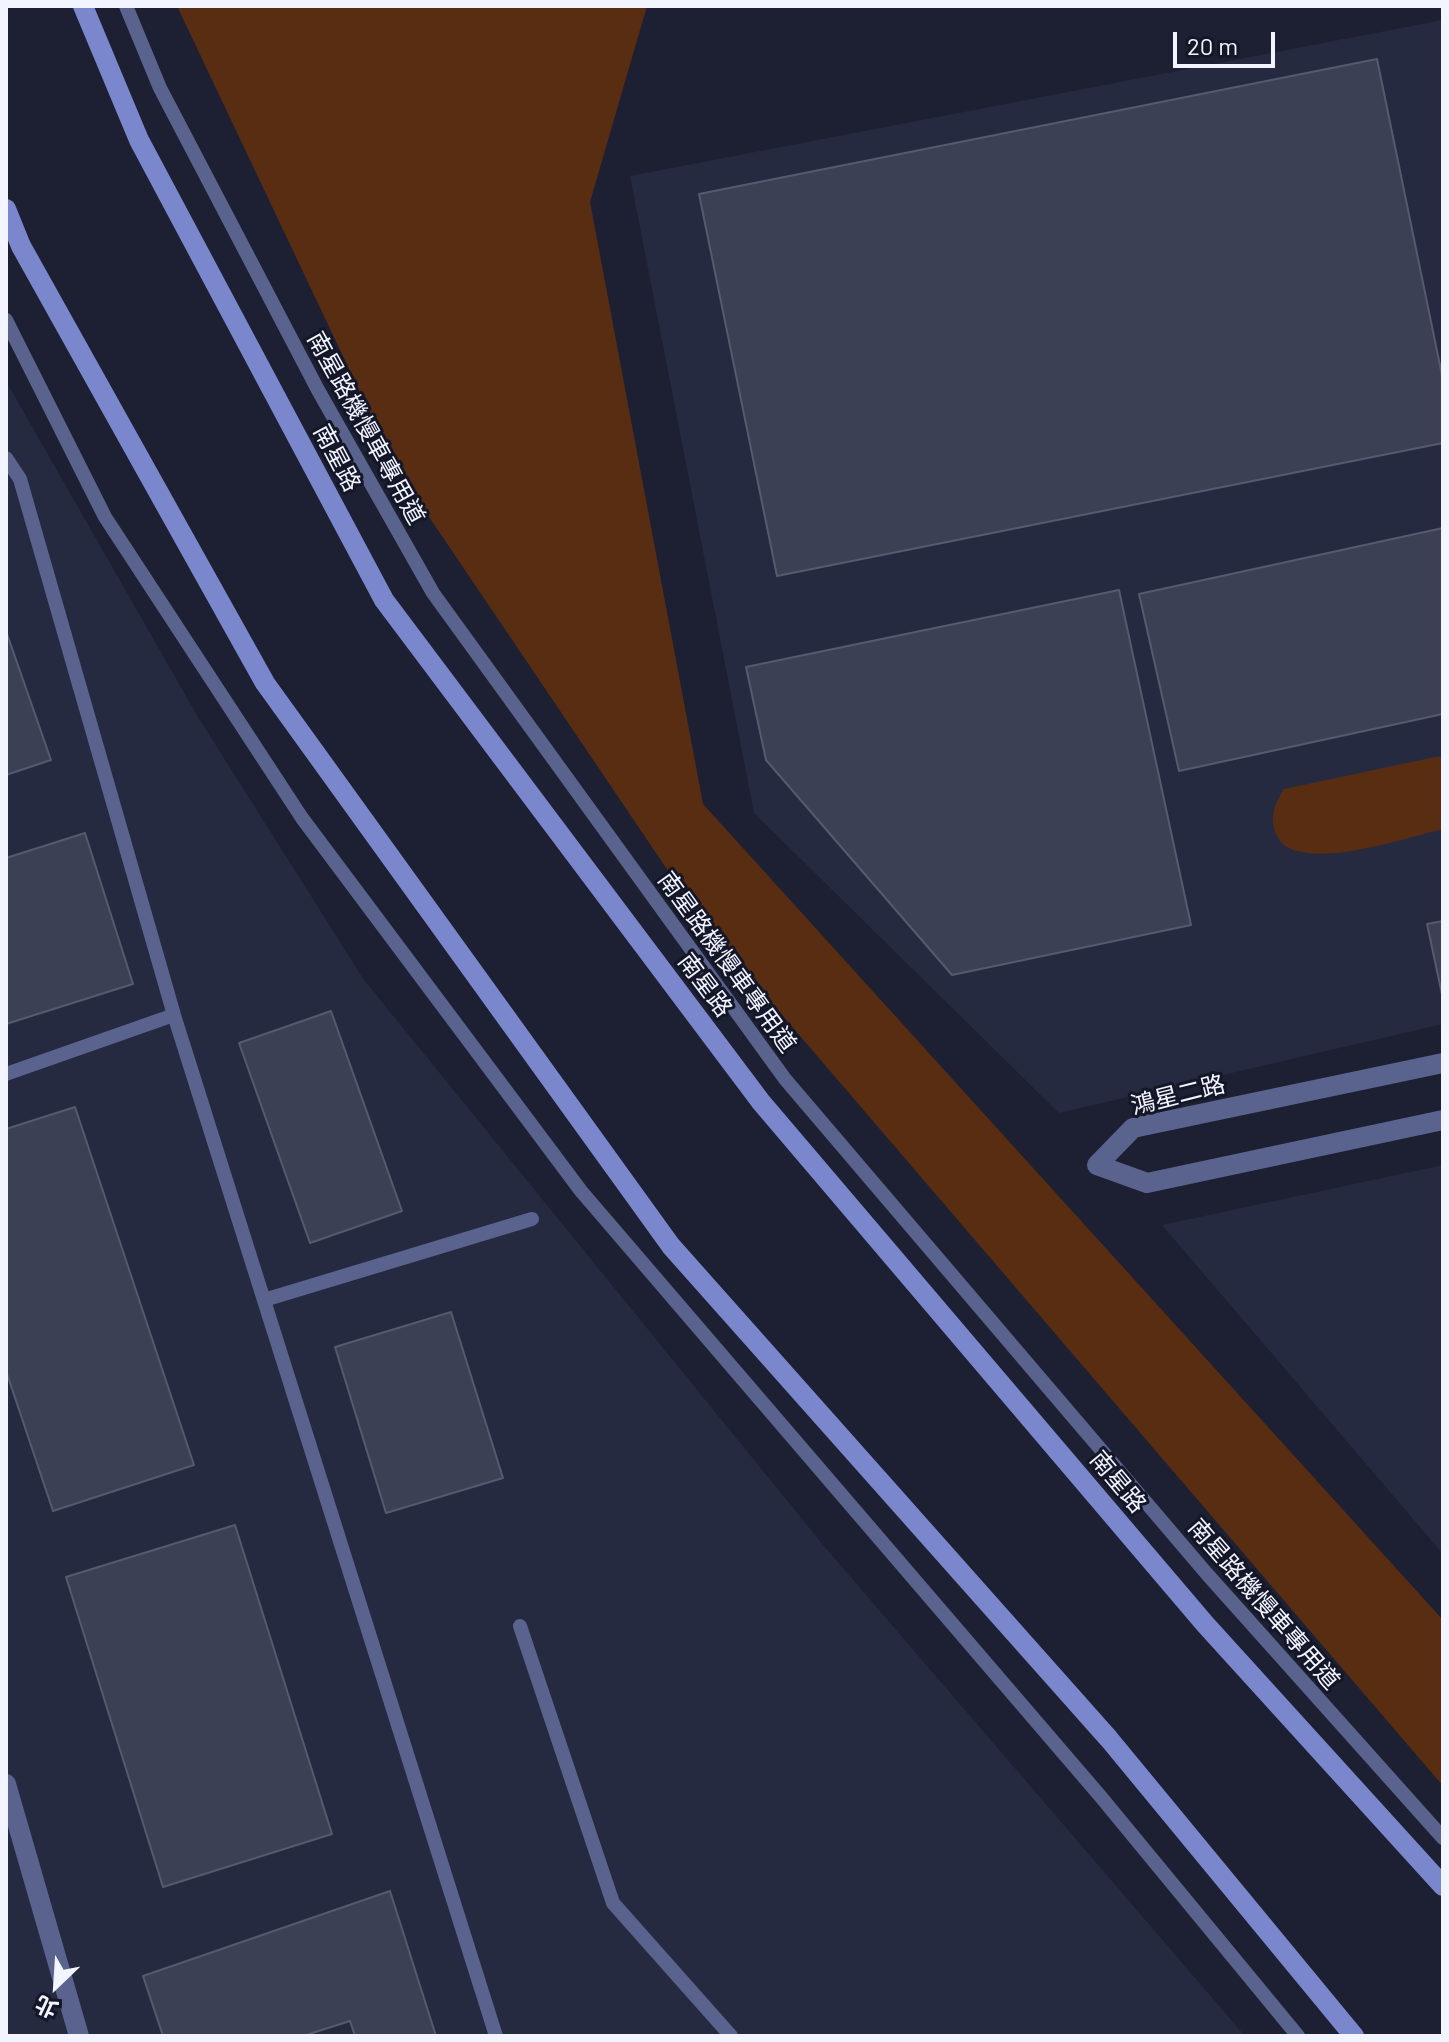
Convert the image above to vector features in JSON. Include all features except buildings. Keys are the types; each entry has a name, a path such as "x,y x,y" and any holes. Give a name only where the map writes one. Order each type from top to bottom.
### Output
{"street":[{"name":"南星路","path":"83,6 139,140 384,600 761,1102 1205,1624 1443,1886"},
{"path":"6,209 21,246 265,683 671,1246 1109,1739 1354,2036"},
{"name":"鴻星二路","path":"1443,1063 1133,1128 1097,1165 1147,1183 1443,1120"},
{"path":"6,1784 79,2036"}],"lane":[{"name":"南星路機慢車專用道","path":"126,6 160,88 310,376 442,606 785,1079 1207,1574 1443,1838"},
{"path":"6,320 105,517 302,818 581,1191 1101,1797 1298,2036"},
{"path":"6,458 20,479 174,1015 496,2036"},
{"path":"6,1074 174,1015"},
{"path":"264,1300 532,1219"},
{"path":"520,1626 613,1903 731,2036"}],"shaded area":[{"path":"177,6 647,6 590,202 703,804 1443,1620 1443,1786 704,924 396,468"},
{"path":"1443,20 1443,1024 1059,1113 754,813 630,176"},
{"path":"6,381 198,717 364,980 824,1546 1245,2036 6,2036"},
{"path":"1443,757 1443,829 1380,845 1329,853 1306,853 1288,848 1277,836 1274,812 1284,789"},
{"path":"1443,1165 1443,1554 1162,1225"}]}
